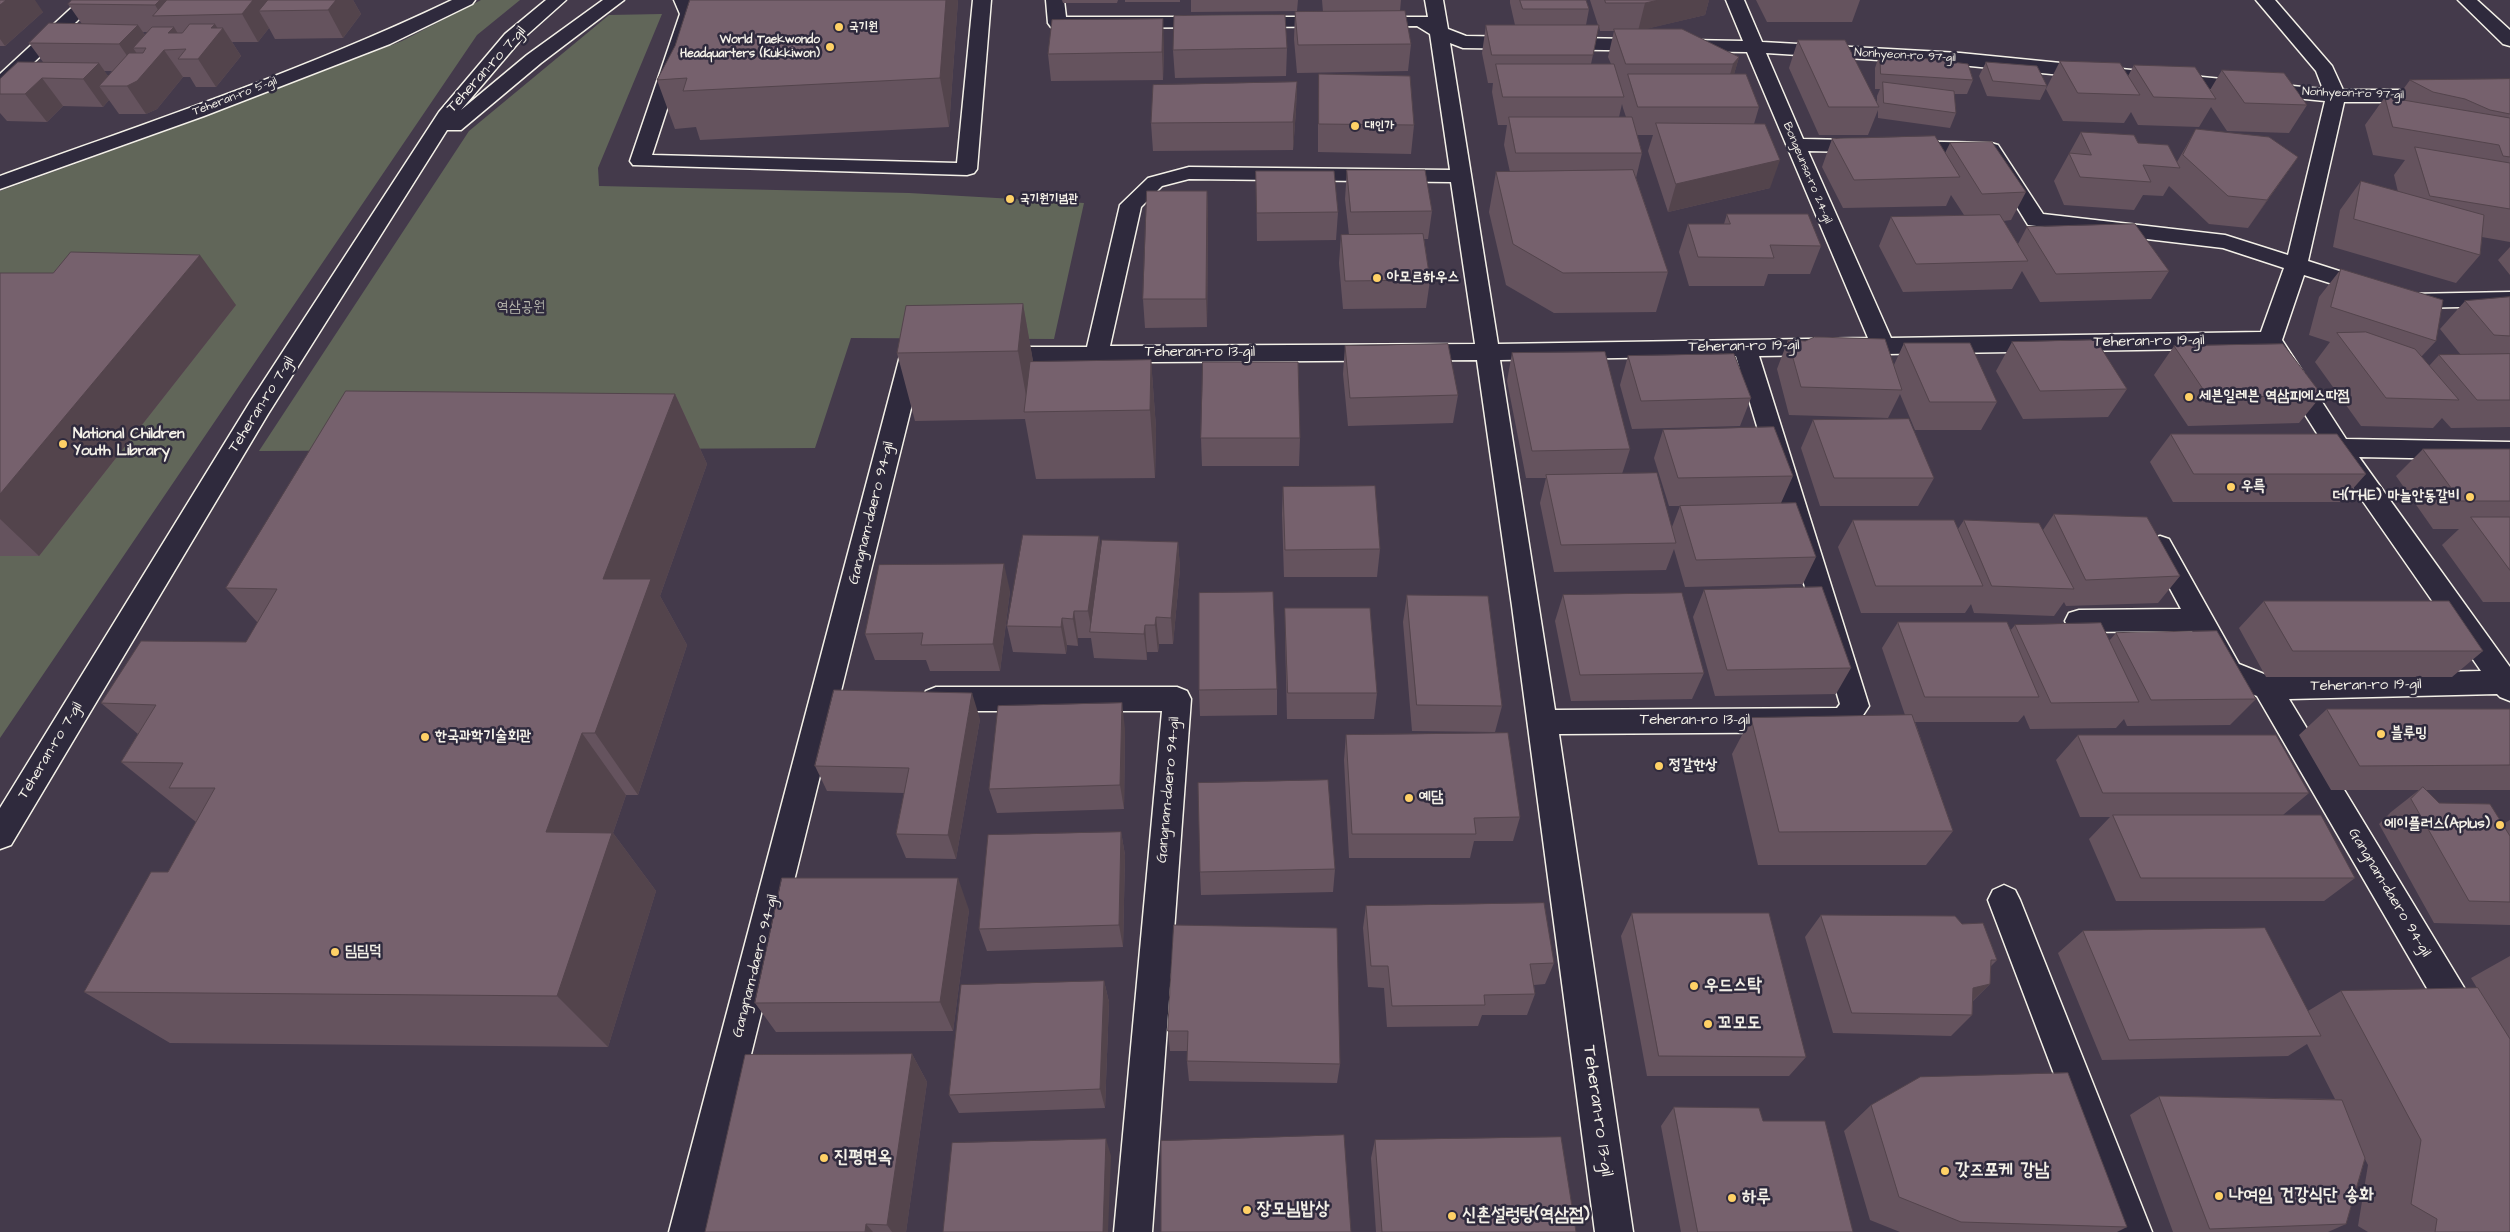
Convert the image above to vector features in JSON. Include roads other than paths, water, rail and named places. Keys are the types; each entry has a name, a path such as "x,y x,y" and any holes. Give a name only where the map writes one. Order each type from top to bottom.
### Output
{"street":[{"path":"0,84 90,0"},
{"name":"Teheran-ro 5-gil","path":"0,183 197,112 383,40 466,0"},
{"name":"Teheran-ro 7-gil","path":"0,835 259,408 449,112 512,38 557,0"},
{"path":"422,153 534,58 615,0"},
{"path":"683,0 689,14 640,161 967,169 982,0"},
{"name":"Nonhyeon-ro 97-gil","path":"1055,0 1057,23 1421,21 1439,32 1463,42 1754,47 1960,59 2336,96 2510,96"},
{"name":"Teheran-ro 13-gil","path":"1434,0 1488,352 1614,1232"},
{"name":"Bongeunsa-ro 24-gil","path":"1735,0 1794,145 1882,345"},
{"path":"2265,0 2325,70 2336,96 2296,266 2270,340"},
{"path":"2467,0 2510,40"},
{"path":"1794,145 1991,149 2036,220 2225,242 2410,301 2510,299"},
{"path":"1097,354 1131,205 1155,182 1188,173 1462,176"},
{"name":"Teheran-ro 19-gil","path":"1488,352 2270,340 2339,448 2508,684"},
{"name":"Teheran-ro 13-gil","path":"1542,722 1844,720 1855,706 1745,347"},
{"name":"Teheran-ro 13-gil","path":"970,355 1488,352"},
{"name":"Gangnam-daero 94-gil","path":"688,1232 839,700 912,356 941,356"},
{"path":"2339,448 2510,451"},
{"name":"Teheran-ro 19-gil","path":"2155,537 2229,672 2267,688 2508,684"},
{"path":"2079,621 2201,620"},
{"name":"Gangnam-daero 94-gil","path":"2267,688 2480,1046"},
{"name":"Gangnam-daero 94-gil","path":"912,700 1177,699 1132,1232"},
{"path":"2004,900 2133,1232"}],"place":[{"name":"국기원","path":"839,27"},
{"name":"World Taekwondo Headquarters (Kukkiwon)","path":"830,47"},
{"name":"대인가","path":"1355,126"},
{"name":"국기원기념관","path":"1010,199"},
{"name":"아모르하우스","path":"1377,278"},
{"name":"세븐일레븐 역삼피에스따점","path":"2189,397"},
{"name":"National Children Youth Library","path":"63,444"},
{"name":"우륵","path":"2231,487"},
{"name":"더(THE) 마늘안동갈비","path":"2470,497"},
{"name":"블루밍","path":"2381,734"},
{"name":"한국과학기술회관","path":"425,737"},
{"name":"정갈한상","path":"1659,766"},
{"name":"예담","path":"1409,798"},
{"name":"에이플러스(Aplus)","path":"2500,825"},
{"name":"딤딤덕","path":"335,952"},
{"name":"우드스탁","path":"1694,986"},
{"name":"꼬모도","path":"1708,1024"},
{"name":"진평면옥","path":"824,1158"},
{"name":"갓즈포케 강남","path":"1945,1171"},
{"name":"나여임 건강식단 송화","path":"2219,1196"},
{"name":"하루","path":"1732,1198"},
{"name":"장모님밥상","path":"1247,1210"},
{"name":"신촌설렁탕(역삼점)","path":"1452,1216"}],"park label":[{"name":"역삼공원","path":"521,308"}]}
